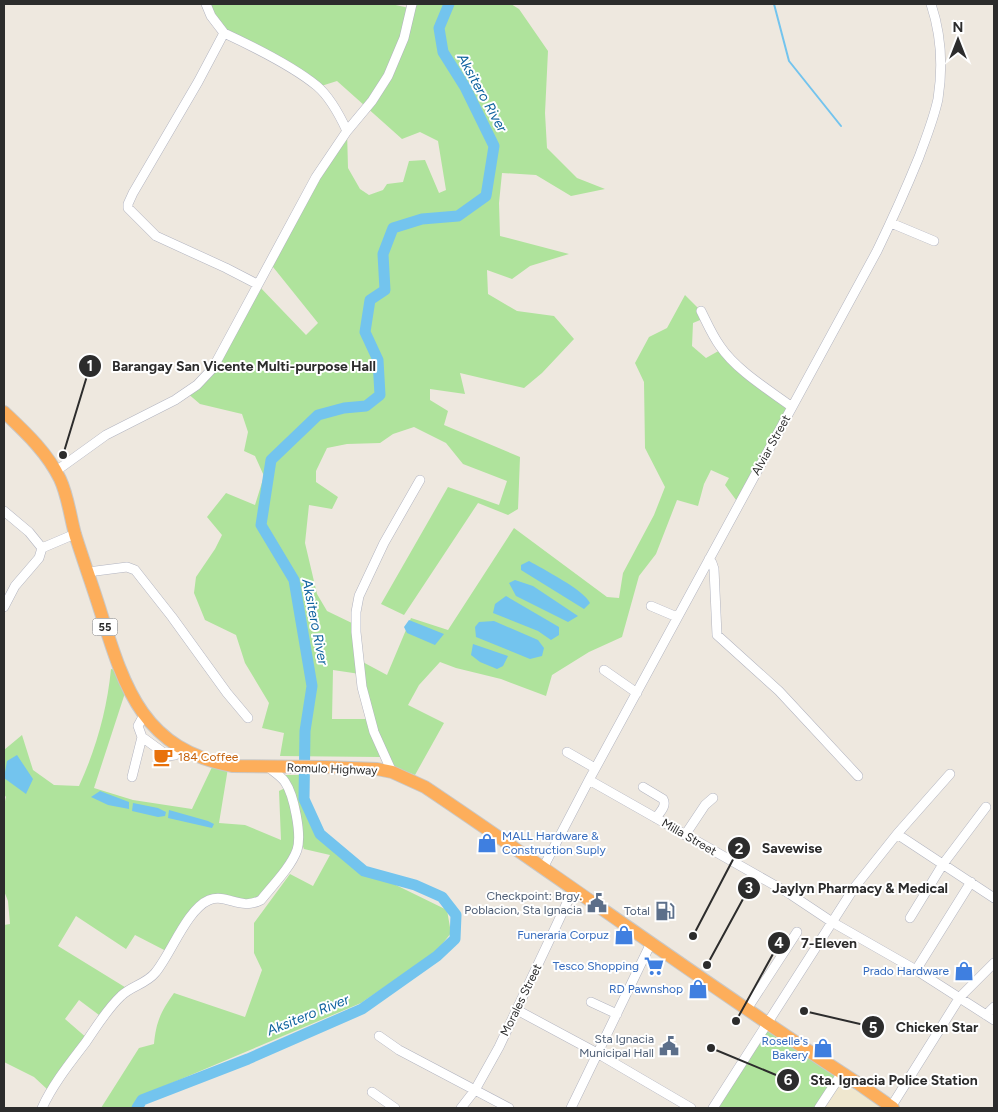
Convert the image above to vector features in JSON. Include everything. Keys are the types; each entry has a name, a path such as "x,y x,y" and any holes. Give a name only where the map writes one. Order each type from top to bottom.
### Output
{"highway":[{"name":"Romulo Highway","path":"4,412 40,448 56,471 63,487 75,534 121,676 134,701 144,715 165,737 198,757 217,763 233,766 363,768 392,772 425,787 892,1108"}],"street":[{"path":"206,4 211,16 224,33 245,42 318,87 335,109 347,131"},
{"path":"56,471 106,435 175,400 197,384 213,368 316,177 388,76 404,38 412,4"},
{"name":"Alviar Street","path":"544,868 589,780 891,223 922,148 938,99 940,45 931,4"},
{"path":"224,33 198,82 133,193 128,208 156,236 257,284"},
{"path":"891,223 934,241"},
{"path":"701,311 719,346 727,356 758,383 792,407"},
{"path":"392,772 374,732 362,687 356,612 360,596 384,543 420,480"},
{"path":"4,510 29,532 42,548"},
{"path":"42,548 75,534"},
{"path":"4,607 15,586 39,558 42,548"},
{"path":"709,559 714,570 717,635 779,690 858,776"},
{"path":"88,572 127,568 135,570 248,718"},
{"path":"651,606 677,618"},
{"path":"604,670 637,693"},
{"path":"144,715 138,726 142,737 168,756 175,755 181,748"},
{"path":"132,777 142,737"},
{"path":"568,752 596,768"},
{"path":"42,1108 54,1086 107,1013 128,989 146,981 156,972 186,923 203,904 211,899 220,898 243,904 254,904 261,900 291,860 298,849 298,826 288,787 271,767"},
{"path":"713,1108 854,888 897,834 950,774"},
{"name":"Milla Street","path":"589,780 790,894 832,922 916,970 994,1020"},
{"path":"643,788 665,802 656,818"},
{"path":"685,835 705,805 713,798"},
{"path":"910,918 943,864 986,807"},
{"path":"897,834 994,898"},
{"path":"916,970 971,882"},
{"name":"Morales Street","path":"462,1108 476,1090 517,1010 574,888"},
{"path":"747,1009 797,932"},
{"path":"571,1108 652,944"},
{"path":"892,1108 960,997 994,963"},
{"path":"591,1002 617,1014"},
{"path":"986,1015 994,1007"},
{"path":"517,1010 597,1053 690,1108"},
{"path":"379,1036 399,1050 509,1108"},
{"path":"819,1108 842,1073"},
{"path":"372,1092 395,1108"}],"shaded area":[{"path":"841,1079 884,1108 823,1108"}],"green space":[{"path":"206,4 391,4 414,9 418,4 511,4 519,9 548,51 545,113 547,148 577,178 605,189 571,196 536,175 502,173 499,203 500,236 569,254 530,266 512,279 487,270 488,294 517,311 554,316 574,339 542,373 524,388 460,373 465,394 430,389 430,400 448,411 444,425 520,457 518,509 508,515 478,503 404,615 381,604 448,487 499,505 507,481 463,464 446,443 414,427 393,434 380,443 347,444 327,448 316,471 316,482 338,497 332,509 309,505 305,543 317,594 327,611 356,625 359,660 387,675 411,618 448,630 514,528 607,597 619,598 623,573 654,515 665,487 645,448 644,382 635,363 649,337 667,328 685,295 701,311 705,318 693,323 692,346 706,358 722,349 792,407 739,504 725,485 729,478 711,470 704,484 698,506 677,500 656,554 639,576 622,637 589,652 552,675 546,696 501,679 440,662 419,685 408,705 444,723 415,775 389,765 378,743 380,757 280,756 284,733 262,728 269,703 245,663 236,635 205,620 194,593 196,577 222,535 207,517 226,493 255,505 264,476 255,456 244,451 248,432 242,414 200,404 186,392 213,368 257,284 306,335 318,323 269,262 347,131 348,168 360,189 369,195 383,190 387,184 403,182 409,161 425,160 439,193 446,190 438,141 420,132 402,139 337,81 318,87 222,29","holes":["333,670 360,674 370,719 332,719"]},
{"path":"111,669 120,671 125,693 94,788 133,800 192,809 213,765 228,768 219,823 245,825 281,840 279,791 287,787 284,775 302,775 304,799 320,834 361,868 447,910 451,933 436,952 361,1003 141,1096 132,1108 101,1108 139,1048 154,1044 160,1017 174,993 245,1017 262,970 254,953 254,923 290,874 313,886 330,855 304,849 299,837 297,849 254,904 220,898 203,904 168,952 135,935 126,949 76,916 58,946 128,989 103,1018 79,1000 65,1019 88,1039 48,1090 34,1077 4,1062 4,925 10,924 8,901 4,891 4,805 6,797 4,794 4,750 22,735 33,770 54,785 79,786 91,758 100,729"},
{"path":"768,1023 841,1073 818,1108 714,1108"}],"water":[{"path":"529,561 572,586 590,603 584,609 521,570 521,565"},
{"path":"515,580 533,586 578,616 568,622 516,596 509,583"},
{"path":"506,596 559,627 559,635 551,640 538,631 493,613 495,604"},
{"path":"409,620 444,634 435,645 407,633 404,627"},
{"path":"494,621 538,640 544,648 542,656 530,659 476,637 475,627 479,622"},
{"path":"473,644 508,656 503,666 497,669 480,662 471,655"},
{"path":"17,755 33,779 26,794 4,778 7,761"},
{"path":"100,791 129,802 129,809 108,805 91,797"},
{"path":"133,803 158,808 166,812 165,816 158,817 132,811"},
{"path":"169,810 214,824 212,828 168,818"}],"waterway":[{"name":"Aksitero River","path":"137,1108 142,1100 248,1059 362,1009 437,956 455,939 456,915 442,897 415,885 364,871 320,834 304,799 305,731 312,686 294,580 261,525 271,460 318,415 344,408 366,406 380,395 378,360 365,332 370,300 385,290 383,254 393,228 422,219 458,216 486,196 494,146 465,87 443,52 439,28 449,4"},
{"path":"774,4 789,61 841,126"}],"place":[{"name":"Barangay San Vicente Multi-purpose Hall","path":"63,455"},
{"name":"184 Coffee","path":"163,757"},
{"name":"MALL Hardware & Construction Suply","path":"487,843"},
{"name":"Checkpoint: Brgy. Poblacion, Sta Ignacia","path":"597,903"},
{"name":"Total","path":"665,911"},
{"name":"Funeraria Corpuz","path":"624,935"},
{"name":"Savewise","path":"693,936"},
{"name":"Jaylyn Pharmacy & Medical","path":"707,965"},
{"name":"Tesco Shopping","path":"654,966"},
{"name":"Prado Hardware","path":"964,971"},
{"name":"RD Pawnshop","path":"698,989"},
{"name":"Chicken Star","path":"804,1011"},
{"name":"7-Eleven","path":"736,1021"},
{"name":"Sta Ignacia Municipal Hall","path":"669,1046"},
{"name":"Sta. Ignacia Police Station","path":"711,1048"},
{"name":"Roselle's Bakery","path":"823,1048"}]}
